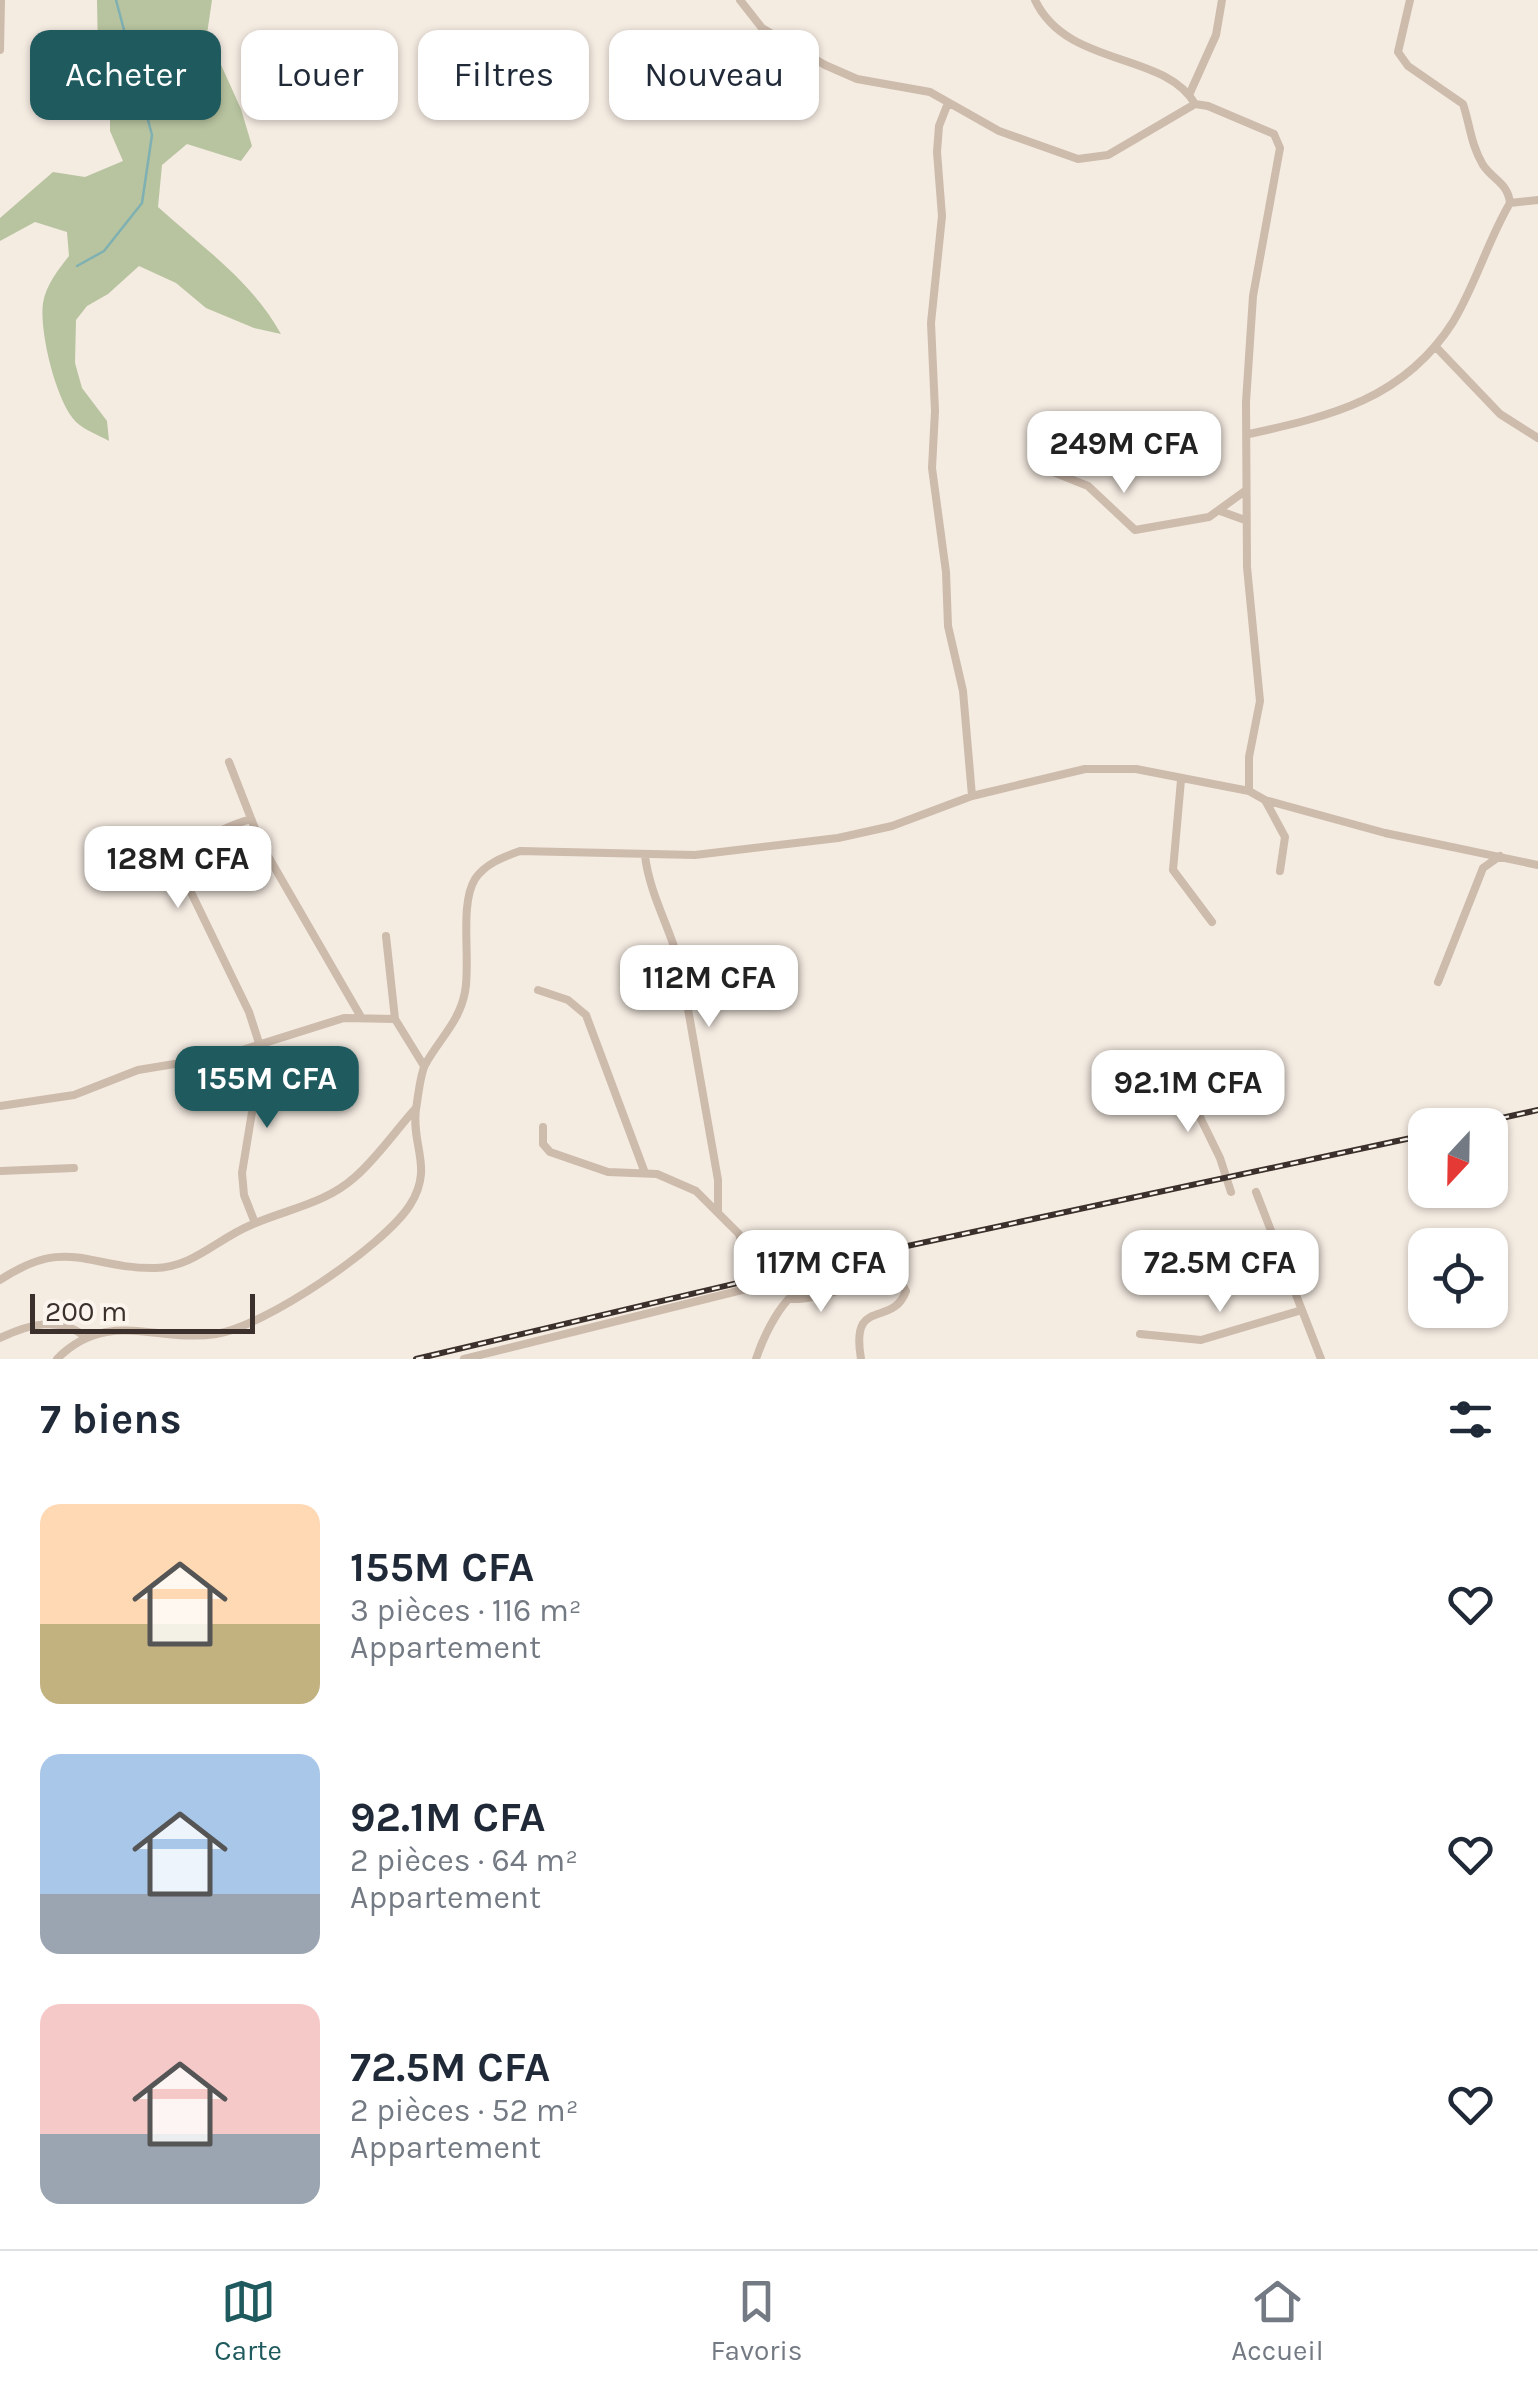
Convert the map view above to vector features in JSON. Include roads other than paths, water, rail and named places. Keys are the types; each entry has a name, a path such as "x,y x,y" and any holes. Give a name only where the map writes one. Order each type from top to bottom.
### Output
{"street":[{"path":"0,50 1,0"},
{"path":"740,0 762,28 825,65 856,79 914,86 1000,131 1088,160 1122,148 1194,104 1208,106 1274,134 1280,148 1253,296 1246,402 1249,434 1245,520 1260,702 1249,757 1249,791"},
{"path":"1035,0 1044,19 1073,40 1156,74 1189,94 1194,104"},
{"path":"1189,94 1216,34 1222,0"},
{"path":"1249,434 1324,418 1397,382 1435,346 1466,296 1510,202 1509,190 1484,167 1468,134 1463,104 1408,66 1398,52 1410,0"},
{"path":"948,103 939,126 937,152 942,216 931,323 935,411 932,468 946,572 948,626 965,706 972,796"},
{"path":"1510,202 1538,200"},
{"path":"1435,346 1500,414 1538,438"},
{"path":"1038,466 1088,486 1135,530 1196,522 1220,511 1245,491"},
{"path":"1220,511 1245,520"},
{"path":"229,762 261,844 361,1017"},
{"path":"58,1359 86,1337 101,1331 216,1334 269,1314 364,1251 409,1206 420,1185 424,1163 415,1126 424,1066 460,1010 467,978 468,900 474,881 503,857 536,849 695,855 838,838 892,826 972,796 1085,770 1136,769 1249,791 1265,800 1385,832 1538,865"},
{"path":"1181,780 1173,870 1212,922"},
{"path":"1265,800 1286,837 1280,871"},
{"path":"251,819 210,836 186,867 201,917 249,1012 260,1046"},
{"path":"1472,850 1483,868"},
{"path":"645,856 649,886 674,942 680,968 718,1180 718,1211"},
{"path":"1438,982 1483,868 1500,856"},
{"path":"386,936 394,1019 424,1066"},
{"path":"538,990 568,1000 586,1015 645,1172"},
{"path":"0,1106 74,1095 138,1070 246,1050 344,1018 394,1019"},
{"path":"246,1050 255,1094 242,1173 244,1195 255,1223"},
{"path":"1176,1066 1220,1158 1231,1192"},
{"path":"0,1280 29,1262 54,1256 79,1256 152,1268 192,1261 255,1223 307,1207 338,1190 357,1176 416,1108"},
{"path":"543,1127 543,1144 550,1152 608,1172 645,1172 696,1191 718,1211 744,1245 754,1287"},
{"path":"0,1170 74,1168"},
{"path":"1256,1192 1320,1359"},
{"path":"792,1299 814,1298 886,1281 902,1284 906,1290 900,1303 862,1324 857,1332 861,1359"},
{"path":"464,1359 754,1287 808,1285"},
{"path":"756,1359 766,1333 798,1288"},
{"path":"1140,1334 1201,1340 1302,1310"},
{"path":"0,1338 45,1323 74,1327 86,1337"}],"waterway":[{"path":"77,266 104,251 142,203 152,135 116,0"}],"railway":[{"path":"1508,1117 1538,1110"},
{"path":"416,1359 767,1276 1408,1139"}]}
